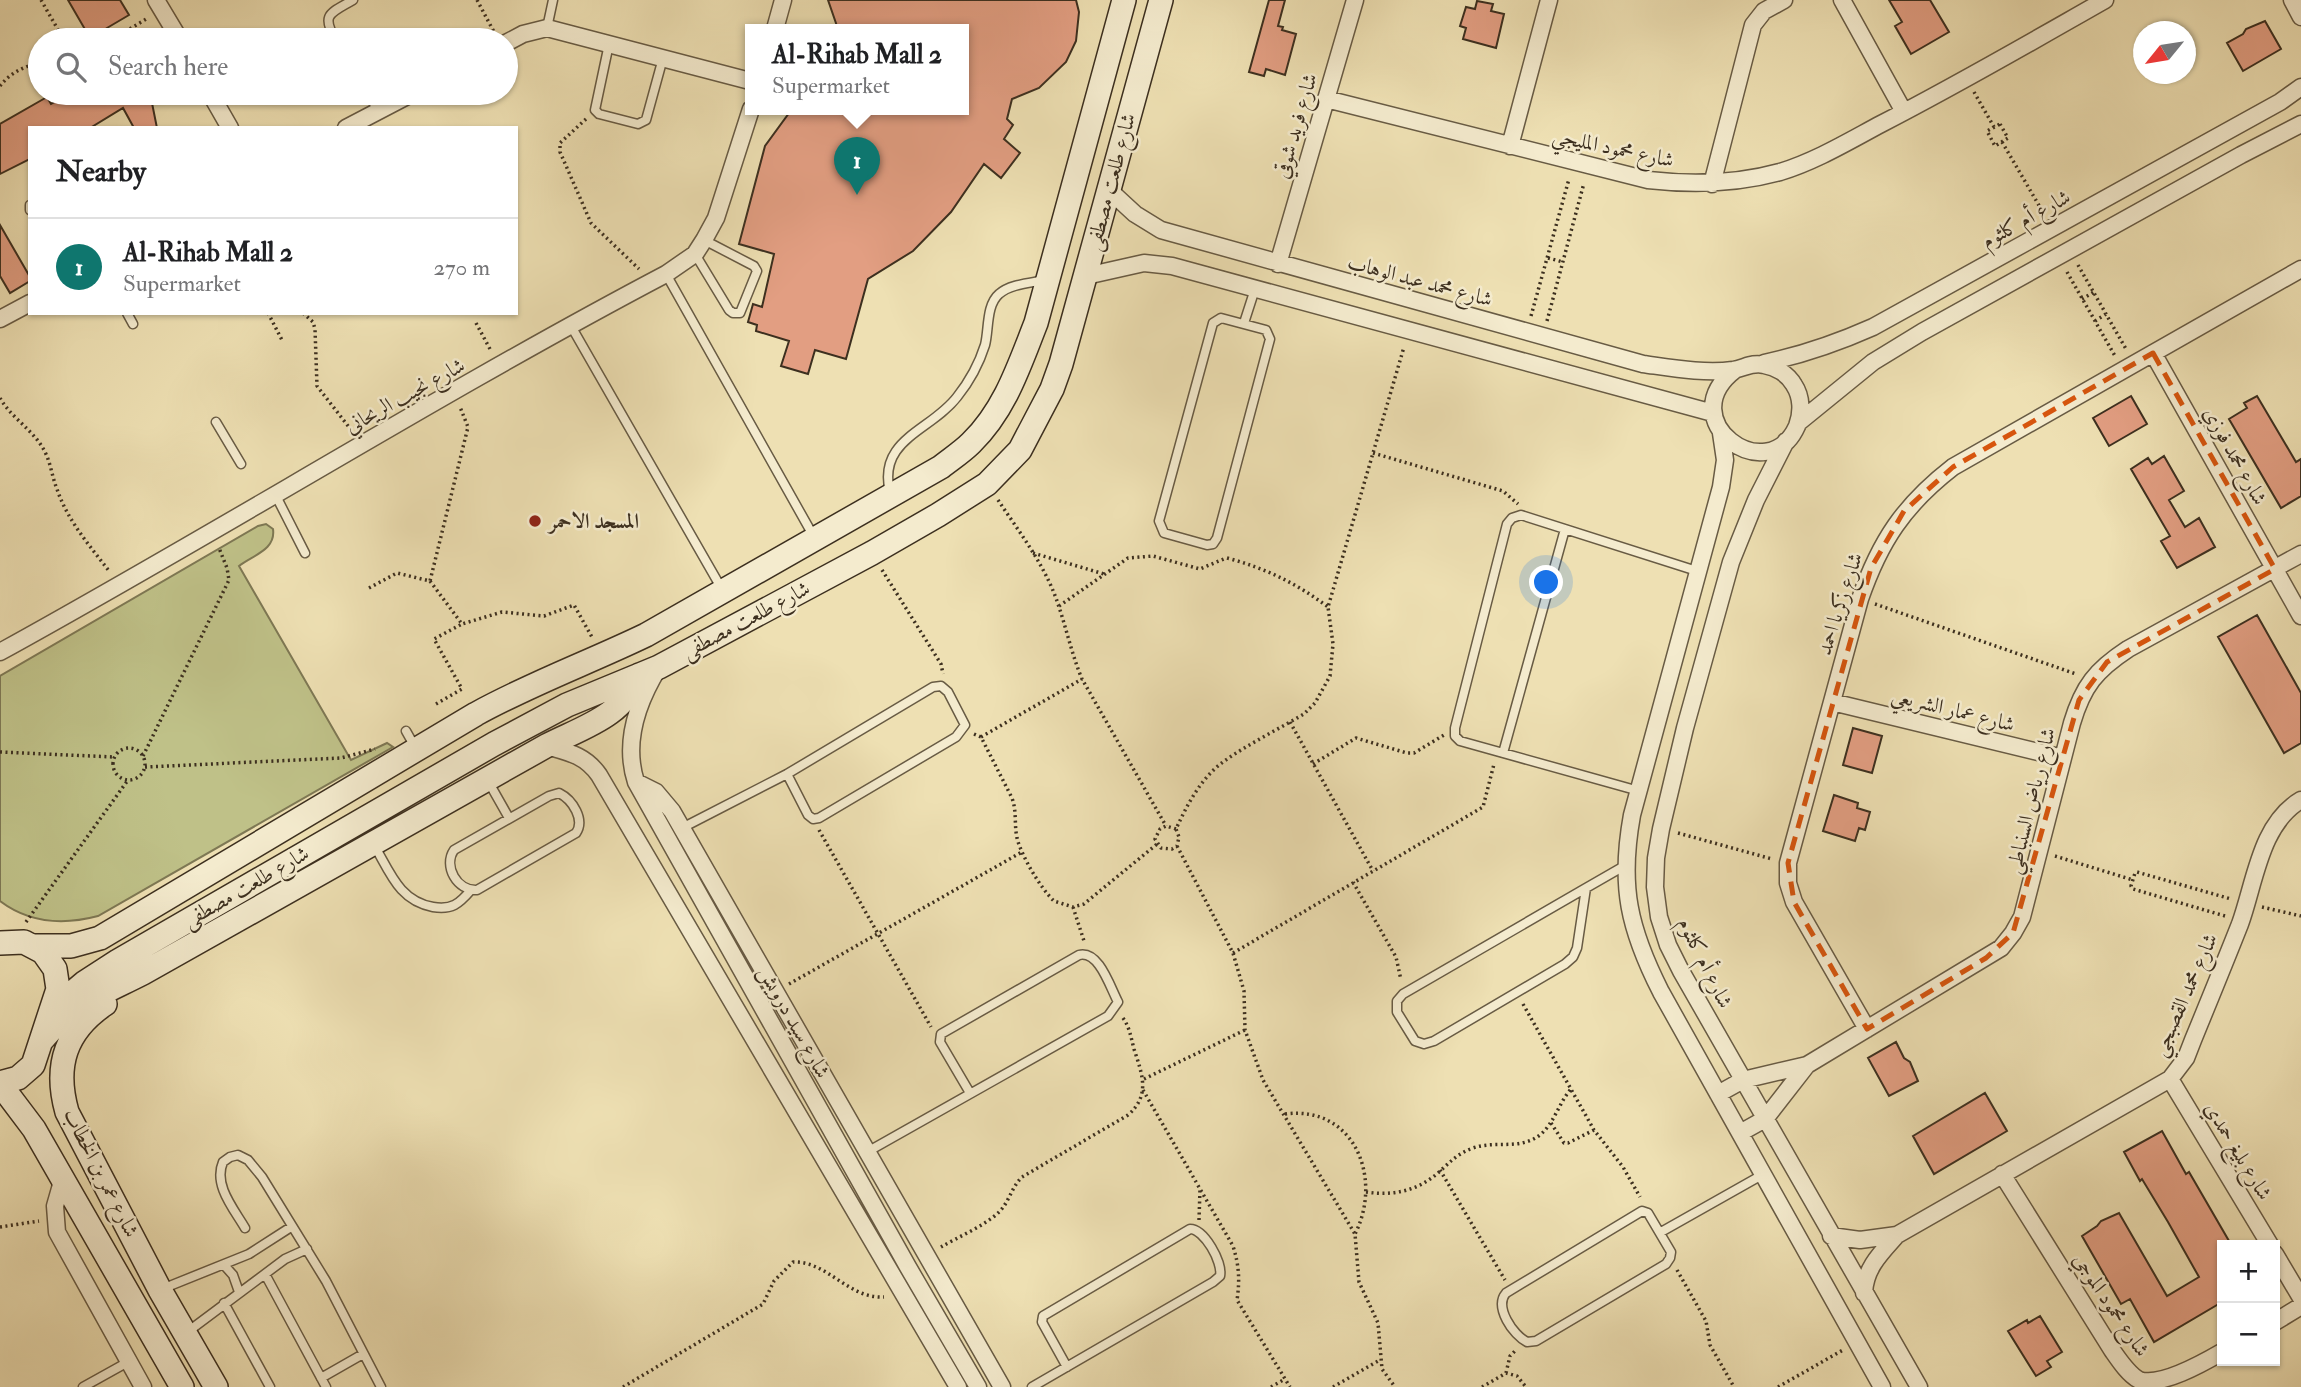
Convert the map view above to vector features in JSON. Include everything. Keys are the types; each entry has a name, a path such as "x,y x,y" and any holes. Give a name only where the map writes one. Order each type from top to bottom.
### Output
{"street":[{"path":"776,24 783,0"},
{"name":"شارع طلعت مصطفى","path":"10,942 71,946 100,938 411,741 603,656 724,592 941,467 970,444 1001,406 1036,323 1124,0"},
{"name":"شارع طلعت مصطفى","path":"52,1010 84,983 118,961 494,744 567,705 649,671 875,551 987,484 1020,450 1052,389 1086,276 1161,0"},
{"name":"شارع فريد شوقي","path":"1278,264 1355,0"},
{"path":"1510,146 1549,0"},
{"path":"1712,184 1753,25 1764,11 1784,0"},
{"path":"1842,0 1904,113"},
{"name":"شارع محمود المليجي","path":"1326,99 1648,180 1680,184 1748,180 1815,159 1966,78 2075,7 2105,0"},
{"path":"2292,0 2301,17"},
{"path":"159,5 173,28"},
{"path":"518,37 547,28 745,80"},
{"name":"شارع أم كلثوم","path":"1760,364 1824,347 1873,327 2280,102 2301,87"},
{"path":"217,105 229,126"},
{"path":"364,124 391,105"},
{"name":"شارع نجيب الريحاني","path":"0,652 120,586 275,494 659,277 695,254 716,218 749,115"},
{"path":"1721,433 1740,449 1752,452 1764,451 1787,440 1798,423 1873,362 2301,124"},
{"name":"شارع محمد عبد الوهاب","path":"1109,190 1135,214 1161,230 1278,264 1643,365 1676,369 1735,370"},
{"path":"1086,276 1131,265 1172,266 1713,413"},
{"name":"شارع زكريا احمد","path":"1867,1029 1794,902 1788,883 1788,863 1860,599 1885,538 1904,511 1927,487 1953,467 2301,269"},
{"path":"0,319 28,304"},
{"name":"شارع محمد فوزي","path":"2153,353 2301,616"},
{"path":"1798,423 1801,410 1794,384 1785,374 1773,367 1747,365 1725,377 1717,388 1713,413 1721,433 1724,460 1721,487 1632,815 1626,865 1629,909 1641,953 1882,1387"},
{"name":"شارع أم كلثوم","path":"1787,440 1756,500 1731,562 1685,729 1656,858 1655,887 1659,917 1668,945 1919,1387"},
{"path":"858,516 875,551"},
{"name":"شارع رياض السنباطي","path":"1718,1094 1743,1080 1808,1065 2001,948 2022,917 2079,700 2091,679 2107,662 2128,649 2301,554"},
{"path":"42,1040 54,1026 82,1003 143,973 546,746 591,726 615,711 649,671"},
{"name":"شارع سيد درويش","path":"649,671 649,682 636,716 631,753 631,767 636,782 978,1387"},
{"name":"شارع عمار الشريعي","path":"1832,702 2063,758"},
{"name":"شارع سيد درويش","path":"546,746 576,754 599,775 958,1387"},
{"path":"636,782 665,800 1002,1387"},
{"name":"شارع محمد القصبجي","path":"1864,1293 1870,1268 1897,1235 2170,1079 2186,1058 2241,920 2270,834 2281,818 2301,800"},
{"path":"0,1083 18,1078 33,1065 58,989 50,960 10,942"},
{"name":"شارع عمر بن الخطاب","path":"143,973 81,1024 66,1051 61,1081 68,1112 160,1290 216,1387"},
{"name":"شارع رياض السنباطي","path":"1765,1119 1808,1065"},
{"name":"شارع بليغ حمدي","path":"2170,1079 2267,1240"},
{"name":"شارع عمر بن الخطاب","path":"0,1083 26,1115 182,1387"},
{"path":"1740,1133 1765,1119"},
{"name":"شارع محمود الموجي","path":"2002,1174 2112,1350 2124,1366 2140,1380 2154,1382 2170,1379 2189,1372 2217,1355"},
{"path":"63,1178 57,1192 55,1219 62,1245 143,1387"},
{"name":"شارع محمد القصبجي","path":"1831,1236 1860,1240 1897,1235"},
{"path":"908,1267 927,1256"},
{"path":"2280,1262 2301,1298"},
{"path":"2280,1319 2301,1306"}],"lane":[{"path":"329,28 327,20 331,13 354,0"},
{"path":"547,28 554,0"},
{"path":"609,44 595,110 599,114 642,124 646,120 663,58"},
{"path":"375,105 379,111"},
{"path":"695,254 729,310 740,313 757,271 754,266 704,240"},
{"path":"659,277 816,540"},
{"path":"891,496 887,479 894,452 906,438 939,416 967,383 985,346 995,299 1005,290 1048,279"},
{"path":"1244,323 1255,289"},
{"path":"128,315 133,324"},
{"path":"1221,318 1244,323 1266,330 1270,339 1217,538 1213,544 1206,545 1164,533 1158,521 1213,323 1221,318"},
{"path":"571,326 724,592"},
{"path":"216,422 241,464"},
{"path":"275,494 305,552"},
{"path":"1640,791 1460,741 1455,736 1507,524 1512,518 1521,515 1699,572"},
{"path":"1500,752 1565,529"},
{"path":"681,828 787,774 933,687 941,686 948,692 965,725 962,731 819,818 808,815 787,774"},
{"path":"486,779 509,818"},
{"path":"554,793 559,793 568,799 580,823 571,836 481,888 471,890 460,885 449,866 450,855 458,847 509,818 554,793"},
{"path":"372,842 404,894 415,902 449,908 460,903 471,890"},
{"path":"1586,888 1577,948 1573,957 1434,1041 1424,1044 1415,1041 1397,1012 1397,1002 1402,994 1586,888 1626,865"},
{"path":"867,1152 1108,1016 1118,1002 1094,957 1086,953 1079,955 941,1034 940,1042 970,1093"},
{"path":"245,1228 222,1189 220,1178 223,1162 238,1155 248,1160 262,1177 307,1249 381,1387"},
{"path":"1661,1232 1762,1175"},
{"path":"1642,1211 1648,1213 1661,1232 1671,1252 1666,1264 1536,1341 1527,1342 1518,1337 1501,1307 1502,1299 1511,1290 1642,1211"},
{"path":"160,1290 249,1254 291,1227"},
{"path":"1032,1387 1066,1367 1220,1276 1222,1269 1197,1229 1190,1229 1043,1316 1042,1322 1066,1367"},
{"path":"185,1334 285,1259 307,1249"},
{"path":"224,1265 233,1275 239,1292"},
{"path":"265,1274 326,1387"},
{"path":"224,1303 270,1387"},
{"path":"321,1378 363,1354"},
{"path":"83,1387 128,1362"}],"path":[{"path":"41,0 57,28"},
{"path":"477,0 492,28"},
{"path":"127,28 159,5"},
{"path":"0,86 7,77 28,66"},
{"path":"1966,78 1994,127"},
{"path":"595,110 560,144 560,152 591,223 659,277"},
{"path":"2000,124 2008,136 1994,145 1987,131 1994,127 2000,124"},
{"path":"2002,142 2052,228"},
{"path":"1535,334 1548,258 1582,164"},
{"path":"1535,334 1563,262 1582,164"},
{"path":"2064,254 2094,292 2129,367"},
{"path":"2064,254 2082,299 2129,367"},
{"path":"1548,258 1563,262"},
{"path":"2082,299 2094,292"},
{"path":"2095,321 2106,314"},
{"path":"269,315 283,342"},
{"path":"305,315 313,322 315,329 317,386 363,444"},
{"path":"476,323 500,366"},
{"path":"1176,829 1195,793 1222,763 1290,722 1315,703 1330,676 1333,644 1328,607 1409,330"},
{"path":"430,581 468,427 454,393"},
{"path":"0,398 10,414 36,438 46,453 56,488 75,525 120,586"},
{"path":"1373,453 1503,491 1512,496 1521,515"},
{"path":"987,484 1034,553 1059,606 1072,655 1082,679 1166,826 1176,829 1180,837 1177,846 1233,953 1244,991 1245,1030 1263,1080 1354,1234 1359,1282 1378,1323 1380,1360 1386,1377 1395,1387"},
{"path":"143,756 229,580 224,558 211,533"},
{"path":"875,551 941,664 941,686"},
{"path":"1034,553 1104,574"},
{"path":"1059,606 1128,558 1153,556 1200,569 1227,558 1254,565 1305,590 1328,607"},
{"path":"369,588 397,573 430,581 462,624"},
{"path":"1860,599 2091,679"},
{"path":"436,704 462,689 434,639 462,624 502,612 544,616 574,606 603,656"},
{"path":"1082,679 981,737 1016,809 1016,832 1021,852 1051,898 1063,905 1073,906 1084,904 1157,844"},
{"path":"1290,722 1373,871"},
{"path":"1313,764 1356,738 1414,753 1455,728"},
{"path":"10,942 128,780 142,774 145,767 143,756 128,747 120,750 114,757 113,768 119,776 128,780"},
{"path":"145,767 341,758 377,748"},
{"path":"0,752 114,757"},
{"path":"1233,953 1483,807 1500,752"},
{"path":"813,818 926,1021 941,1034"},
{"path":"1157,844 1157,833 1166,826"},
{"path":"1661,829 1788,863"},
{"path":"1157,844 1166,850 1177,846"},
{"path":"2039,851 2133,880"},
{"path":"775,992 1021,852"},
{"path":"2241,920 2133,889 2133,880 2137,872 2301,916"},
{"path":"1353,882 1396,957 1402,994"},
{"path":"1073,906 1080,921 1086,953"},
{"path":"1516,993 1594,1130 1623,1167 1648,1213"},
{"path":"927,1256 997,1214 1006,1203 1014,1185 1022,1177 1128,1115 1141,1100 1144,1079 1128,1025 1114,1010"},
{"path":"1144,1079 1245,1030"},
{"path":"1366,1192 1406,1191 1430,1179 1450,1161 1474,1148 1529,1142 1551,1123 1559,1105 1571,1089"},
{"path":"1285,1114 1314,1114 1337,1126 1354,1144 1364,1167 1366,1192 1365,1207 1354,1234"},
{"path":"1551,1123 1564,1143 1594,1130"},
{"path":"1440,1170 1511,1290"},
{"path":"1197,1229 1200,1187"},
{"path":"0,1227 55,1219"},
{"path":"1670,1258 1706,1321 1710,1345 1734,1387"},
{"path":"623,1387 763,1304 774,1281 793,1262 807,1262 831,1274 847,1287 875,1298 890,1297 901,1291"},
{"path":"1506,1373 1510,1356 1527,1342"},
{"path":"1778,1387 1857,1343"},
{"path":"1333,1387 1380,1360"},
{"path":"1482,1387 1506,1373 1517,1376 1526,1387"},
{"path":"1271,1387 1285,1379"}],"highlighted area":[{"path":"2153,353 2275,569 2107,662 2079,700 2013,933 1986,958 1867,1029 1794,902 1788,863 1871,568 1904,511 1953,467"}],"green space":[{"path":"266,524 273,529 271,542 239,566 351,760 387,743 393,747 98,916 72,921 47,920 23,914 0,901 0,676 258,526"}],"building":[{"path":"68,0 120,0 129,15 107,28 84,28"},
{"path":"828,0 1076,0 1079,12 1076,41 1066,62 1039,88 1012,99 1007,119 1013,125 1004,139 1020,153 1001,178 984,164 951,212 913,251 868,279 846,359 815,350 808,374 781,366 789,341 756,331 757,325 748,322 753,304 762,307 774,254 739,244 765,146 788,115 969,115 969,24 836,24"},
{"path":"1269,0 1285,0 1278,26 1296,34 1285,75 1266,69 1264,76 1249,72"},
{"path":"1889,0 1930,0 1949,32 1911,54 1895,26 1902,22"},
{"path":"1477,1 1493,4 1491,11 1504,14 1496,48 1463,39 1466,28 1460,26 1466,7 1475,9"},
{"path":"2265,21 2281,49 2243,71 2227,43 2243,34 2246,29"},
{"path":"33,105 152,105 157,126 133,126 123,108 93,126 28,126 28,160 0,174 0,124"},
{"path":"0,225 28,274 28,282 10,293 0,276"},
{"path":"2131,396 2147,424 2109,446 2093,418"},
{"path":"2257,396 2296,462 2301,459 2301,496 2281,508 2229,419 2247,408 2244,403"},
{"path":"2164,456 2184,491 2169,500 2185,527 2199,518 2215,547 2177,568 2161,541 2170,536 2131,469 2148,458 2152,464"},
{"path":"2257,615 2301,693 2301,743 2284,753 2218,637"},
{"path":"1853,728 1882,736 1872,773 1843,765"},
{"path":"1834,795 1858,803 1857,808 1870,812 1865,830 1859,828 1855,841 1823,831"},
{"path":"1896,1042 1904,1058 1910,1062 1918,1081 1889,1096 1868,1058"},
{"path":"1985,1093 2007,1131 1934,1174 1913,1136"},
{"path":"2162,1131 2228,1240 2217,1240 2217,1305 2154,1342 2130,1299 2121,1304 2082,1236 2101,1221 2119,1213 2167,1296 2199,1277 2124,1152"},
{"path":"2040,1316 2062,1352 2047,1361 2051,1367 2036,1376 2008,1331"}],"place":[{"name":"Al-Rihab Mall 2","path":"857,195"},
{"name":"المسجد الاحمر","path":"535,521"}]}
